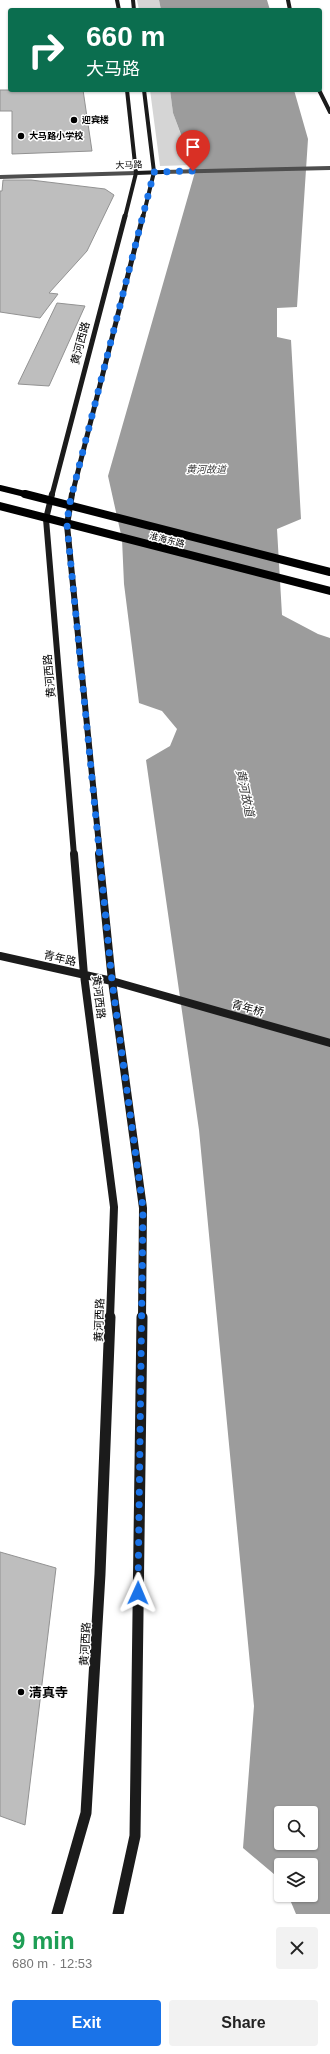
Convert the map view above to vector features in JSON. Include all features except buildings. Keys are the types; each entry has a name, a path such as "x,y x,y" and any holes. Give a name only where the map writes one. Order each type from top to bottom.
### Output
{"main road":[{"name":"黄河西路","path":"57,1914 86,1813 100,1566 114,1207 84,975 46,518 136,173 127,92"},
{"name":"黄河西路","path":"118,1914 135,1836 143,1208 112,981 67,525 69,506 158,172 144,92"},
{"path":"320,92 330,112"},
{"name":"大马路","path":"136,173 158,172"},
{"name":"淮海东路","path":"0,488 330,572"},
{"name":"淮海东路","path":"0,506 67,525 330,592"},
{"name":"青年路","path":"0,956 112,981 161,995"},
{"name":"青年桥","path":"161,995 330,1043"}],"street":[{"name":"大马路","path":"158,172 330,168"},
{"name":"大马路","path":"0,177 136,173"}],"shaded area":[{"path":"137,0 159,0 161,8 139,8"},
{"path":"150,92 170,92 173,113 192,165 160,166"}],"water":[{"path":"159,0 267,0 269,8 161,8"},
{"name":"黄河故道","path":"170,92 295,92 308,139 297,307 277,308 277,337 291,340 301,519 277,529 282,615 318,634 330,638 330,1914 296,1914 291,1902 318,1902 318,1858 274,1858 274,1874 243,1848 254,1706 199,1130 146,760 170,746 177,729 162,711 139,703 124,584 122,539 108,476 195,172 173,113"}],"place":[{"name":"迎宾楼","path":"74,120"},
{"name":"大马路小学校","path":"21,136"},
{"name":"清真寺","path":"21,1692"}],"route":[{"path":"138,1593 143,1208 112,981 67,525 69,506 154,172 193,171"}]}
